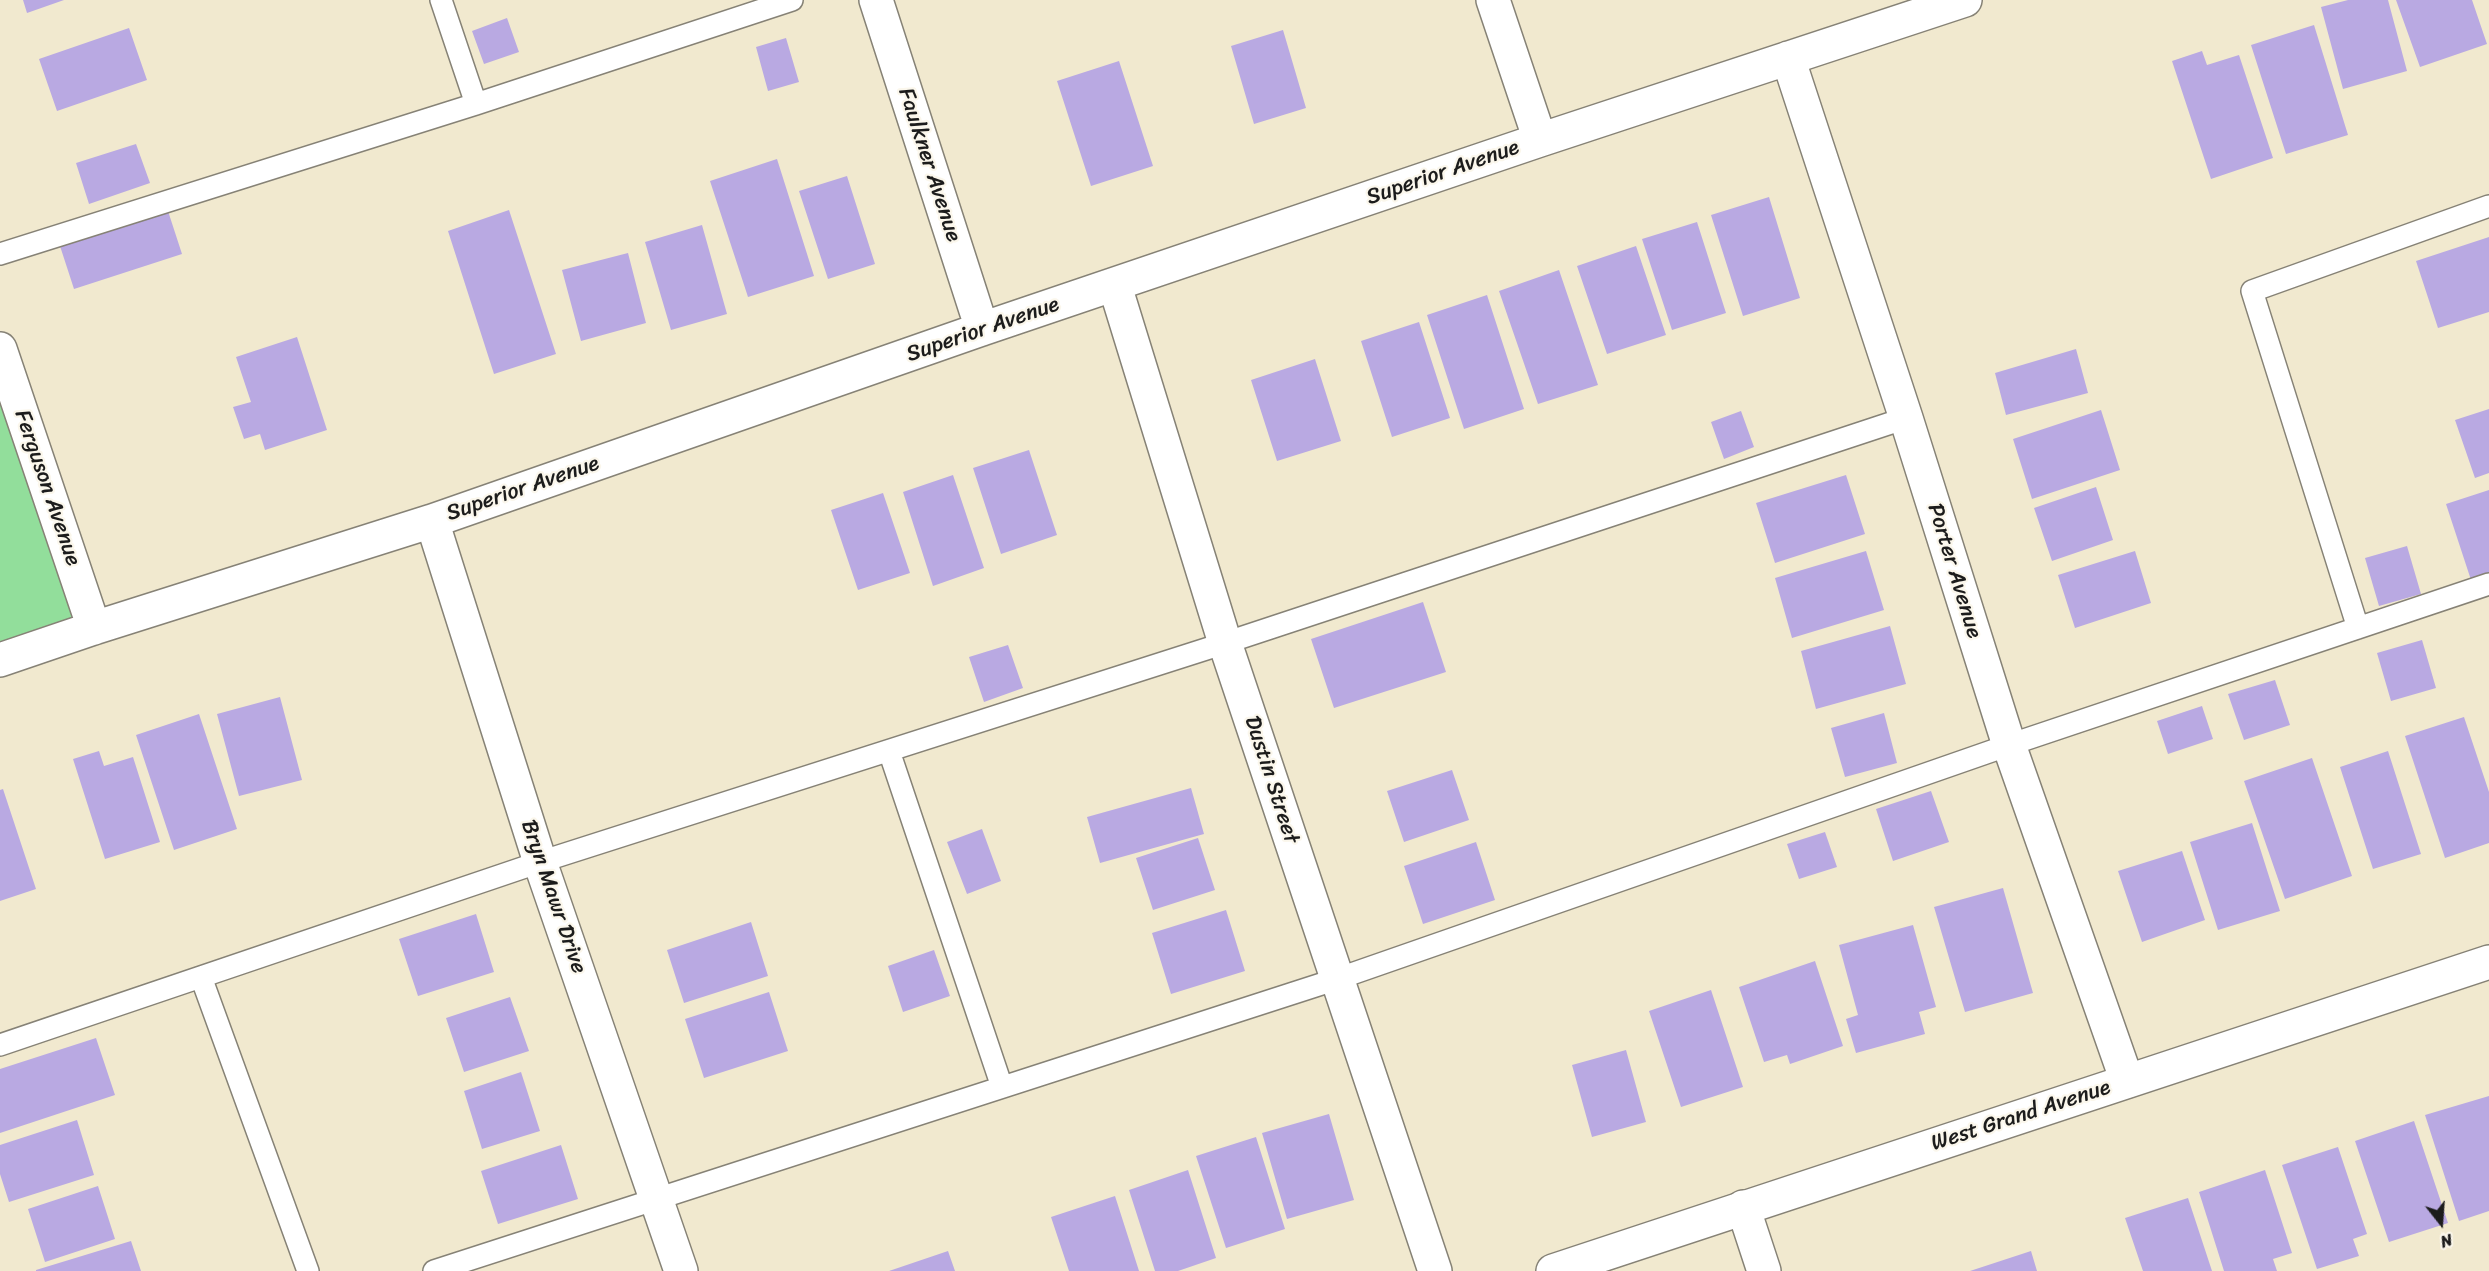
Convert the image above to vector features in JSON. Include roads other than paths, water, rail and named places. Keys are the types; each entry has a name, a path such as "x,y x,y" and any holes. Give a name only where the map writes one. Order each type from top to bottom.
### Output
{"street":[{"name":"Faulkner Avenue","path":"876,0 982,329"},
{"path":"1493,0 1540,140"},
{"name":"Superior Avenue","path":"0,660 94,627 432,520 982,329 1115,286 1540,140 1965,0"},
{"name":"Porter Avenue","path":"1788,58 1906,418 2009,745 2127,1081"},
{"name":"Dustin Street","path":"1115,286 1225,643 1435,1271"},
{"name":"Ferguson Avenue","path":"0,349 94,627"},
{"name":"Bryn Mawr Drive","path":"432,520 540,862 681,1271"},
{"name":"West Grand Avenue","path":"1553,1271 2489,962"},
{"path":"1743,1208 1764,1271"}],"lane":[{"path":"441,0 476,104"},
{"path":"0,254 476,104 792,0"},
{"path":"2358,628 2252,291 2489,206"},
{"path":"0,1045 540,862 1225,643 1906,418"},
{"path":"434,1271 1337,979 2009,745 2489,584"},
{"path":"889,751 1002,1087"},
{"path":"201,977 308,1271"}]}
